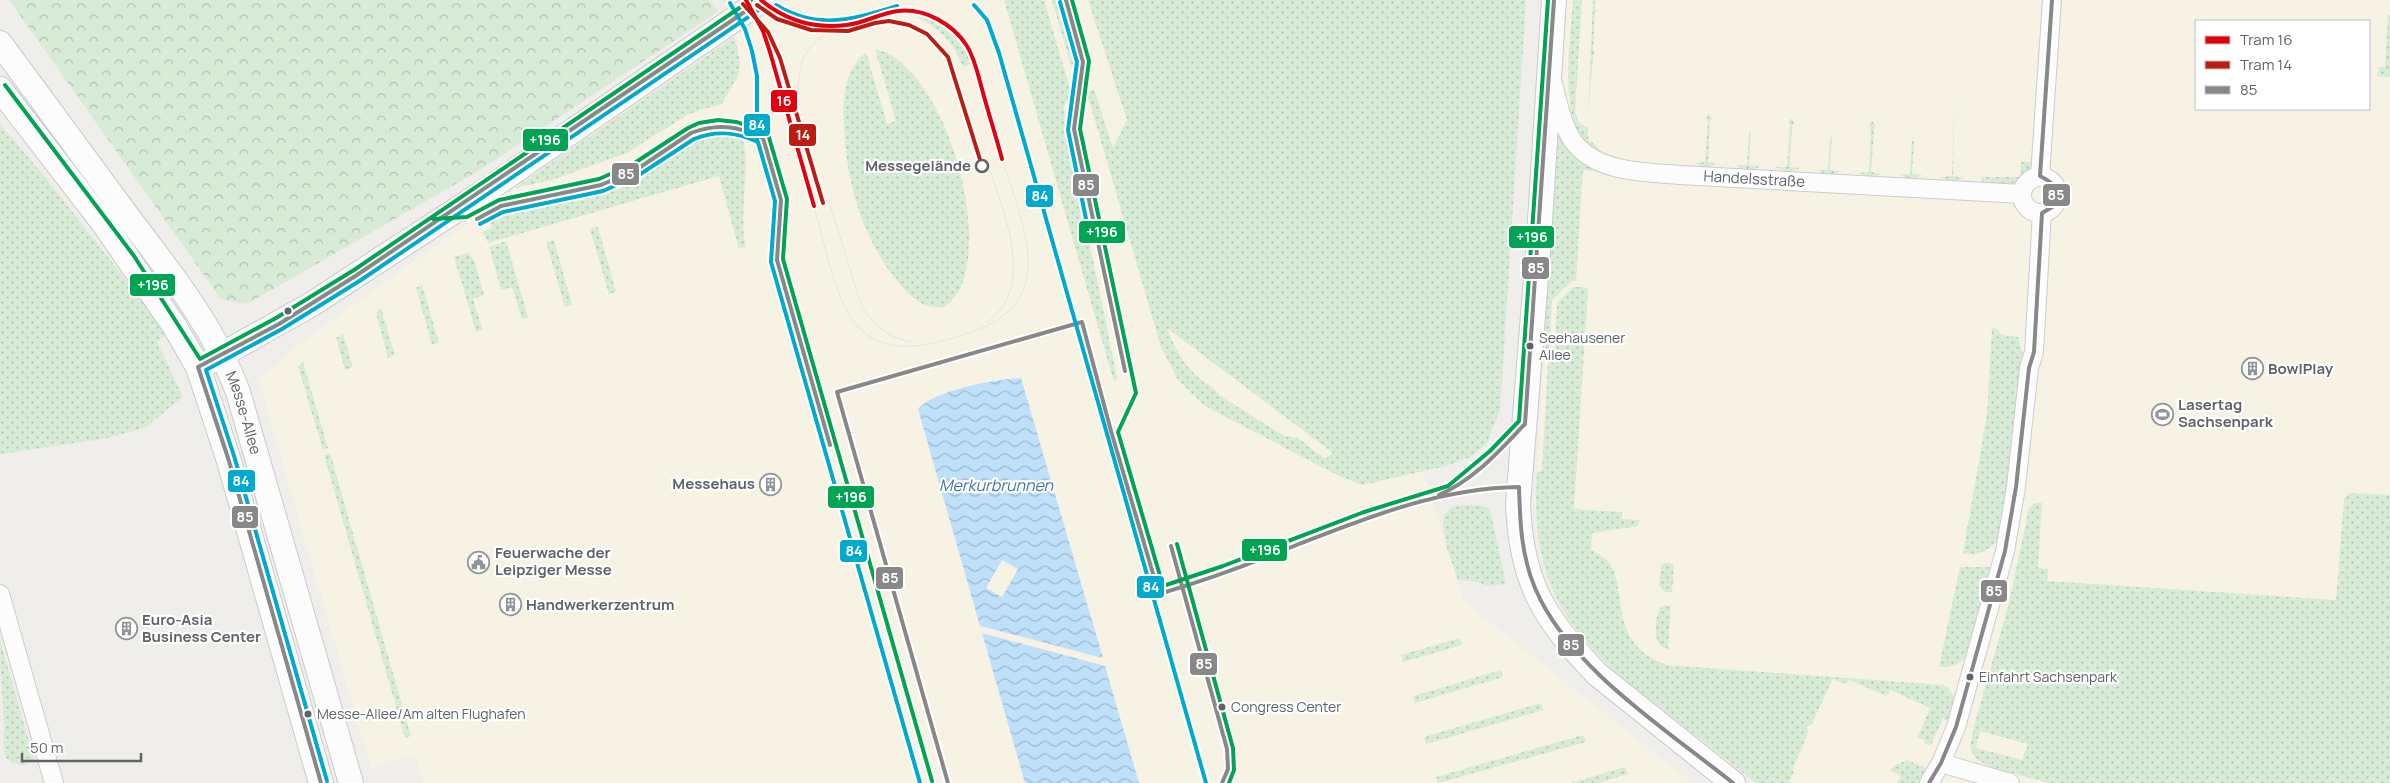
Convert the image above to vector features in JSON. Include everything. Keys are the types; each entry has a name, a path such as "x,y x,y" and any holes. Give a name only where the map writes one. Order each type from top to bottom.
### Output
{"main road":[{"path":"198,367 223,355 312,304 493,186 762,0"},
{"path":"1554,0 1548,69 1538,252 1519,495 1520,538 1526,563 1544,610 1560,634 1597,674 1732,783"},
{"name":"Messe-Allee","path":"0,43 167,267 204,321 223,355 238,392 351,783"},
{"name":"Messe-Allee","path":"0,89 104,224 175,327 198,367 229,461 321,783"}],"street":[{"path":"2040,176 2052,0"},
{"name":"Handelsstraße","path":"1548,69 1564,120 1573,140 1578,147 1606,165 1642,172 2022,194"},
{"path":"2040,176 2052,180 2058,192 2054,206 2042,213 2034,212 2027,207 2022,194 2027,182 2040,176"},
{"path":"1930,783 1941,762 1961,710 2005,551 2016,487 2029,368 2034,352 2042,213"},
{"path":"0,594 54,783"},
{"path":"1941,762 2010,783"}],"shaded area":[{"path":"788,0 1088,0 1127,120 1113,149 1372,482 1423,471 1464,601 1692,783 423,783 415,755 371,768 259,381 294,348 515,188"},
{"path":"1566,0 2390,0 2390,783 1756,783 1603,661 1575,628 1554,593 1541,557 1535,505 1557,112"}],"green space":[{"path":"9,0 709,0 719,11 480,170 247,304 221,299"},
{"path":"1004,0 1044,0 1071,92 1064,106 1065,124 1117,377 1116,381 1113,379"},
{"path":"1052,0 1061,0 1079,62 1075,80"},
{"path":"1088,0 1526,0 1500,410 1487,443 1471,457 1446,466 1362,485 1339,476 1205,406 1178,380 1161,347 1087,93 1094,89 1113,148 1127,120","holes":["1167,328 1333,453 1325,459 1298,438 1284,436 1219,395 1202,381 1184,361 1176,349"]},
{"path":"1573,0 1582,0 1575,111 1579,123 1588,128 1588,141 1592,142 1603,154 1589,146 1579,133 1569,97 1568,77"},
{"path":"1593,0 1596,0 1595,9 1598,11 1595,13 1593,50 1595,53 1593,55 1588,115"},
{"path":"2042,0 2032,170 2018,183 1986,184 1982,182 1981,177 2020,177 2021,162 2032,162"},
{"path":"2388,15 2390,15 2390,77 2377,76 2379,67 2385,67"},
{"path":"920,16 937,23 952,33 963,47 971,64 963,67 951,44 940,32 918,18"},
{"path":"734,37 739,58 738,73 736,80 721,105 687,115 627,153 552,180 515,188"},
{"path":"875,49 893,56 912,73 943,122 954,151 968,211 969,240 967,265 960,289 954,299 944,307 930,306 918,301 899,283 875,248 858,209 848,168 845,146 844,100 847,82 852,69 866,52 887,124 896,121"},
{"path":"1955,87 1953,176 1964,178 1951,182 1940,177 1952,176"},
{"path":"1557,112 1595,167 1595,171 1583,170 1576,281 1572,281 1552,300 1549,354 1544,354"},
{"path":"1709,113 1712,119 1710,121 1708,162 1718,164 1706,169 1695,163 1705,162 1708,121 1706,119"},
{"path":"1791,118 1794,123 1792,125 1790,167 1800,168 1788,173 1776,167 1787,167 1790,125 1788,123"},
{"path":"1872,121 1876,126 1874,129 1871,172 1882,174 1870,178 1858,173 1869,172 1871,129 1869,126"},
{"path":"0,124 46,178 168,334 157,342 183,397 145,428 103,439 0,454"},
{"path":"720,132 740,138 744,143 746,169 743,222 746,247 739,249 719,176 488,243 483,232 492,227 489,221 505,215 589,198 621,187 682,147 707,135"},
{"path":"1749,132 1751,132 1749,165 1760,166 1748,171 1736,165 1747,165"},
{"path":"1830,137 1832,137 1830,170 1841,171 1829,176 1817,170 1828,169"},
{"path":"1912,141 1914,141 1912,174 1923,175 1910,180 1899,174 1910,174"},
{"path":"598,227 616,292 609,294 590,229"},
{"path":"554,240 572,305 565,307 546,242"},
{"path":"506,241 528,317 522,319 512,287 501,290 489,247"},
{"path":"469,253 475,263 484,295 473,299 483,330 476,332 454,257"},
{"path":"422,285 439,343 432,345 416,288"},
{"path":"1573,287 1588,289 1574,509 1622,512 1622,519 1640,520 1638,526 1592,533 1591,550 1606,559 1614,570 1626,628 1637,646 1654,660 1667,665 1943,685 1951,692 1953,697 1953,711 1950,722 1943,719 1931,745 1925,744 1924,740 1918,737 1930,708 1890,690 1887,696 1849,680 1846,684 1833,679 1811,725 1806,727 1809,731 1792,770 1794,771 1789,782 1791,783 1756,783 1619,675 1596,653 1577,630 1562,608 1543,560 1538,533 1536,504 1537,472 1542,471 1548,362 1554,358 1557,306 1559,301"},
{"path":"381,308 395,355 388,358 376,313"},
{"path":"1992,328 1997,329 2002,335 2018,337 2023,355 2014,450 2001,533 1998,539 1986,550 1981,553 1969,554 1963,553 1987,414"},
{"path":"343,334 353,367 345,370 336,338"},
{"path":"303,362 328,448 323,450 298,366"},
{"path":"330,453 411,736 405,738 324,455"},
{"path":"2350,493 2390,495 2390,783 2048,783 1990,767 1976,759 1970,747 1974,726 2009,603 2029,508 2035,503 2042,503 2038,568 2048,569 2047,581 2336,600 2344,499","holes":["1980,731 2028,744 2022,760 1976,748"]},
{"path":"1457,506 1484,506 1490,510 1506,584 1490,586 1458,580 1448,552 1444,529 1444,520 1447,512"},
{"path":"1664,563 1674,564 1672,592 1665,592 1659,585 1661,566"},
{"path":"1960,567 1993,567 1970,652 1964,660 1957,664 1949,667 1939,667"},
{"path":"1665,605 1671,606 1668,649 1659,643 1656,632 1658,612 1660,607"},
{"path":"1460,638 1462,645 1403,662 1401,655"},
{"path":"0,640 34,759 24,765 17,764 6,758 3,745"},
{"path":"1501,670 1503,677 1415,703 1413,696"},
{"path":"1541,703 1543,710 1426,744 1424,737"},
{"path":"1583,735 1586,742 1438,783 1436,777"},
{"path":"1907,760 1926,768 1920,783 1897,783 1901,776 1890,770 1895,765"},
{"path":"1625,767 1628,774 1598,783 1571,783"}],"water":[{"name":"Merkurbrunnen","path":"1021,378 1103,658 980,626 918,409 937,396 951,391 982,383","holes":["1002,560 1018,569 1002,597 986,588"]},
{"path":"982,633 1105,666 1139,783 1025,783"}],"tram line":[{"name":"16","path":"746,0 763,31 770,52 814,206"},
{"name":"16","path":"761,0 790,18 823,26 847,25 898,11 918,12 946,24 961,38 972,56 1002,159"},
{"name":"14","path":"743,4 768,32 780,58 823,203"},
{"name":"14","path":"757,5 777,19 811,30 848,31 889,21 909,25 927,34 948,57 982,166"},
{"path":"798,95 800,68 809,49 824,36 848,24"},
{"path":"814,206 837,288 851,318 860,329 870,337 893,345 917,346 929,344 953,338 988,325 1007,312 1022,293 1026,281 1028,251 1022,220 1002,159"},
{"path":"987,322 1002,307 1011,289 1013,269 1012,247 1007,225 988,164"},
{"path":"829,201 861,305 882,330 896,338 913,342"}],"transit line":[{"name":"+196","path":"5,85 134,256 200,359 276,318 354,270 751,0"},
{"name":"85","path":"321,783 229,461 198,367 279,324 357,275 762,0"},
{"name":"85","path":"1066,0 1083,62 1074,129 1125,371"},
{"name":"+196","path":"1072,0 1089,61 1080,129 1136,393 1118,432 1163,586 1223,566 1364,512 1448,486 1490,451 1519,421 1548,0"},
{"name":"85","path":"1439,495 1452,489 1475,473 1525,424 1554,0"},
{"name":"85","path":"1929,783 1941,763 1956,727 2005,551 2016,487 2029,368 2034,352 2042,213 2054,206 2056,195 2053,184 2040,176 2052,0"},
{"name":"84","path":"1060,2 1077,62 1068,130 1086,219"},
{"name":"84","path":"730,3 745,29 752,51 757,76 757,139 768,177"},
{"name":"84","path":"327,781 235,459 206,370 282,329 361,280 766,5"},
{"name":"84","path":"776,5 791,13 821,20 850,18 897,6"},
{"name":"84","path":"974,5 987,20 999,53 1206,783"},
{"name":"+196","path":"433,219 467,217 499,200 599,179 633,164 688,128 699,123 718,120 737,122 768,134 787,199 783,259 932,781"},
{"name":"85","path":"477,219 501,206 601,185 636,170 691,133 701,130 728,127 763,138 781,200 777,260 830,445"},
{"name":"84","path":"480,224 503,212 603,191 639,175 694,139 702,136 726,133 758,142 775,201 771,262 920,783"},
{"name":"85","path":"948,783 837,392 1082,322 1111,431 1159,594 1230,571 1353,523 1407,505 1462,492 1519,487 1524,551 1530,576 1550,617 1571,644 1622,695 1733,783"},
{"name":"+196","path":"1177,544 1233,748 1234,770 1229,783"},
{"name":"85","path":"1171,546 1227,749 1228,769 1222,783"}],"place":[{"name":"Messegelände","path":"982,166"},
{"name":"Seehausener Allee","path":"1530,346"},
{"name":"BowlPlay","path":"2252,369"},
{"name":"Lasertag Sachsenpark","path":"2162,414"},
{"name":"Messehaus","path":"771,484"},
{"name":"Feuerwache der Leipziger Messe","path":"479,562"},
{"name":"Handwerkerzentrum","path":"510,605"},
{"name":"Euro-Asia Business Center","path":"126,629"},
{"name":"Einfahrt Sachsenpark","path":"1970,677"},
{"name":"Congress Center","path":"1222,707"},
{"name":"Messe-Allee/Am alten Flughafen","path":"308,714"}]}
